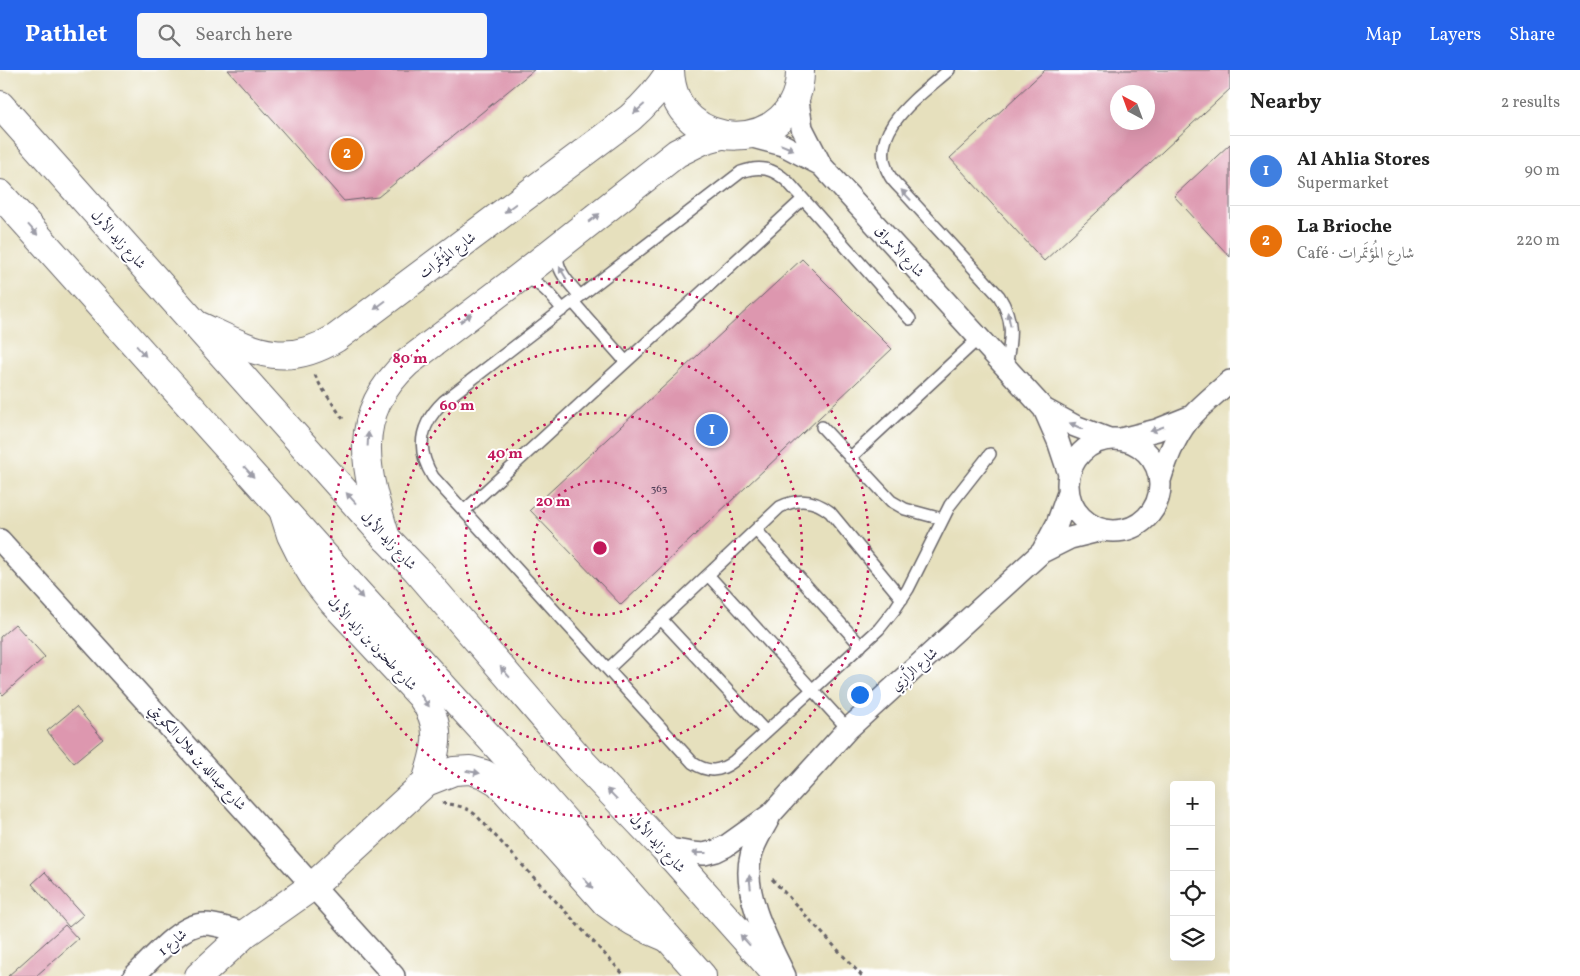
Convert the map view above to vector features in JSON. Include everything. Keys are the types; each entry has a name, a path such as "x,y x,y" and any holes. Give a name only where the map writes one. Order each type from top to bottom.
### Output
{"street":[{"path":"670,71 673,89 679,105 690,119 704,129 734,137 749,136 764,130 778,121 789,109 800,77"},
{"name":"شارع المُؤتَمرات","path":"195,324 258,352 289,356 321,348 630,118 657,91 670,71"},
{"name":"شارع الأسواق","path":"800,77 802,128 821,165 1044,409 1058,441 1068,484"},
{"name":"شارع زايد الأول","path":"0,105 386,538 416,569 583,762 664,848 778,976"},
{"path":"386,538 372,493 367,452 372,412 382,391 393,375 677,153 703,140 721,135"},
{"name":"شارع الأسواق","path":"749,136 783,144 821,165"},
{"path":"0,194 283,510 540,792 702,976"},
{"path":"1192,416 1157,430 1095,443 1083,450 1074,461 1068,484 1072,506 1079,516 1089,525 1102,530 1124,530 1144,520 1157,502 1160,480 1172,446 1192,416 1230,381"},
{"name":"شارع الأسواق","path":"1044,409 1075,426 1115,439"},
{"path":"1115,439 1132,443 1143,449 1157,468 1160,480"},
{"name":"شارع الرَّازِي","path":"1042,552 1057,524 1068,484"},
{"name":"شارع طحنون بن زايد الأول","path":"283,510 291,535 302,559 316,582 422,696 430,707 438,736 436,751 423,784"},
{"name":"شارع الرَّازِي","path":"785,976 762,928 749,875 750,856 756,841 772,814 848,729 1042,552 1070,538 1102,530"},
{"name":"شارع عبدالله بن هلال الكويتي","path":"0,540 314,885 394,976"},
{"name":"شارع طحنون بن زايد الأول","path":"199,976 246,933 314,885 423,784 454,770 470,770 484,774 498,782 606,903 632,922 668,938"},
{"name":"شارع الرَّازِي","path":"664,848 704,854 716,851 736,840 772,814"},
{"name":"شارع 1","path":"134,976 177,936 193,926 212,924 246,933"}],"lane":[{"path":"948,70 900,115 889,128 884,144 884,160 889,175 1003,301 1010,320 1011,333 1006,367"},
{"path":"910,319 780,175 771,170 751,168 741,172 444,401 428,419 422,441 426,466 433,477 693,763 710,771 727,767 883,624 902,599 923,561 942,519 960,490 990,454"},
{"path":"464,511 803,199"},
{"path":"559,245 557,254 560,269 576,299 626,362"},
{"path":"520,277 528,278 541,285 563,310"},
{"path":"850,458 979,338"},
{"path":"822,427 891,501 905,508 942,519"},
{"path":"608,669 780,507 788,503 804,500 822,506 830,512 902,599"},
{"path":"756,530 861,646"},
{"path":"708,576 848,729"},
{"path":"661,619 766,732"}],"path":[{"path":"305,353 320,385 346,424 368,433"},
{"path":"423,784 432,801 460,805 476,815 625,976"},
{"path":"750,856 862,976"}],"building":[{"path":"228,70 534,70 378,197 344,201"},
{"path":"1045,70 1230,70 1230,89 1044,261 950,158"},
{"path":"1230,144 1230,257 1174,196"},
{"path":"802,259 892,349 621,605 530,510"},
{"path":"15,624 45,657 3,695 0,692 0,637"},
{"path":"76,707 103,739 74,763 47,731"},
{"path":"45,872 83,915 69,927 32,884"},
{"path":"65,925 78,939 36,976 8,976"}],"place":[{"name":"La Brioche","path":"347,154"},
{"name":"Al Ahlia Stores","path":"712,430"}]}
